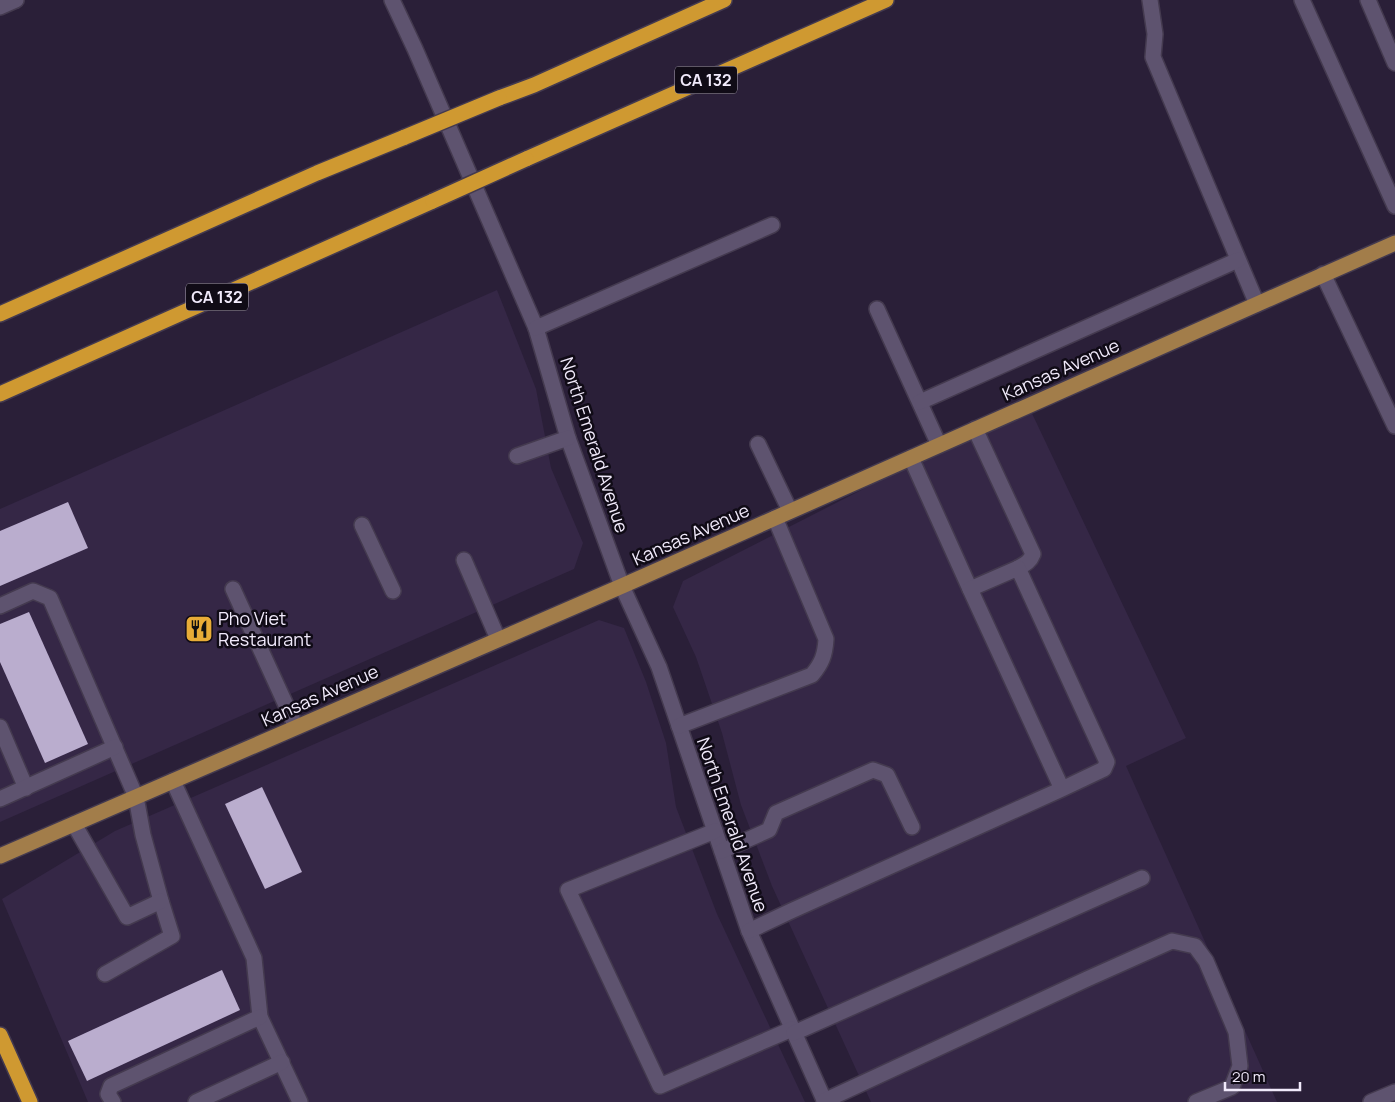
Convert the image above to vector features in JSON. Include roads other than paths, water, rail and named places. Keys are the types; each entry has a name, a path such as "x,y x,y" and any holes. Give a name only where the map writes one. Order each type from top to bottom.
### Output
{"highway":[{"path":"0,312 317,173 534,84 724,0"},
{"name":"CA 132","path":"0,394 886,0"},
{"path":"0,1035 30,1102"}],"main road":[{"name":"Kansas Avenue","path":"0,856 622,586 1395,243"}],"street":[{"path":"0,7 16,0"},
{"name":"North Emerald Avenue","path":"392,0 536,328 568,438 622,586 659,667 749,931 824,1101"},
{"path":"1150,0 1155,34 1153,57 1257,304"},
{"path":"1302,0 1395,206"},
{"path":"1368,0 1395,63"},
{"path":"536,328 772,225"},
{"path":"920,402 1238,260"},
{"path":"1323,274 1395,426"},
{"path":"877,309 940,445"},
{"path":"970,589 1027,564 1033,554 975,429"},
{"path":"517,456 568,438"},
{"path":"758,444 790,511"},
{"path":"911,458 1062,789"},
{"path":"679,726 812,675 820,665 825,651 826,639 774,518"},
{"path":"362,525 393,591"},
{"path":"464,560 498,639"},
{"path":"749,931 1104,769 1107,762 1018,568"},
{"path":"233,589 296,728"},
{"path":"0,606 33,591 50,598 136,797 143,835 172,936 105,974"},
{"path":"0,726 26,788"},
{"path":"0,799 115,747"},
{"path":"722,851 769,830 776,813 873,770 887,775 912,827"},
{"path":"173,781 254,958 260,1016 300,1102"},
{"path":"74,824 128,917 161,901"},
{"path":"715,831 568,890 660,1086 793,1031 1142,878"},
{"path":"824,1101 1172,941 1195,946 1206,961 1236,1032 1240,1066 1232,1086 1196,1102"},
{"path":"112,1102 108,1094 111,1086 260,1016"},
{"path":"196,1102 282,1062"},
{"path":"1371,1102 1395,1092"}],"place":[{"name":"Pho Viet Restaurant","path":"199,629"}]}
